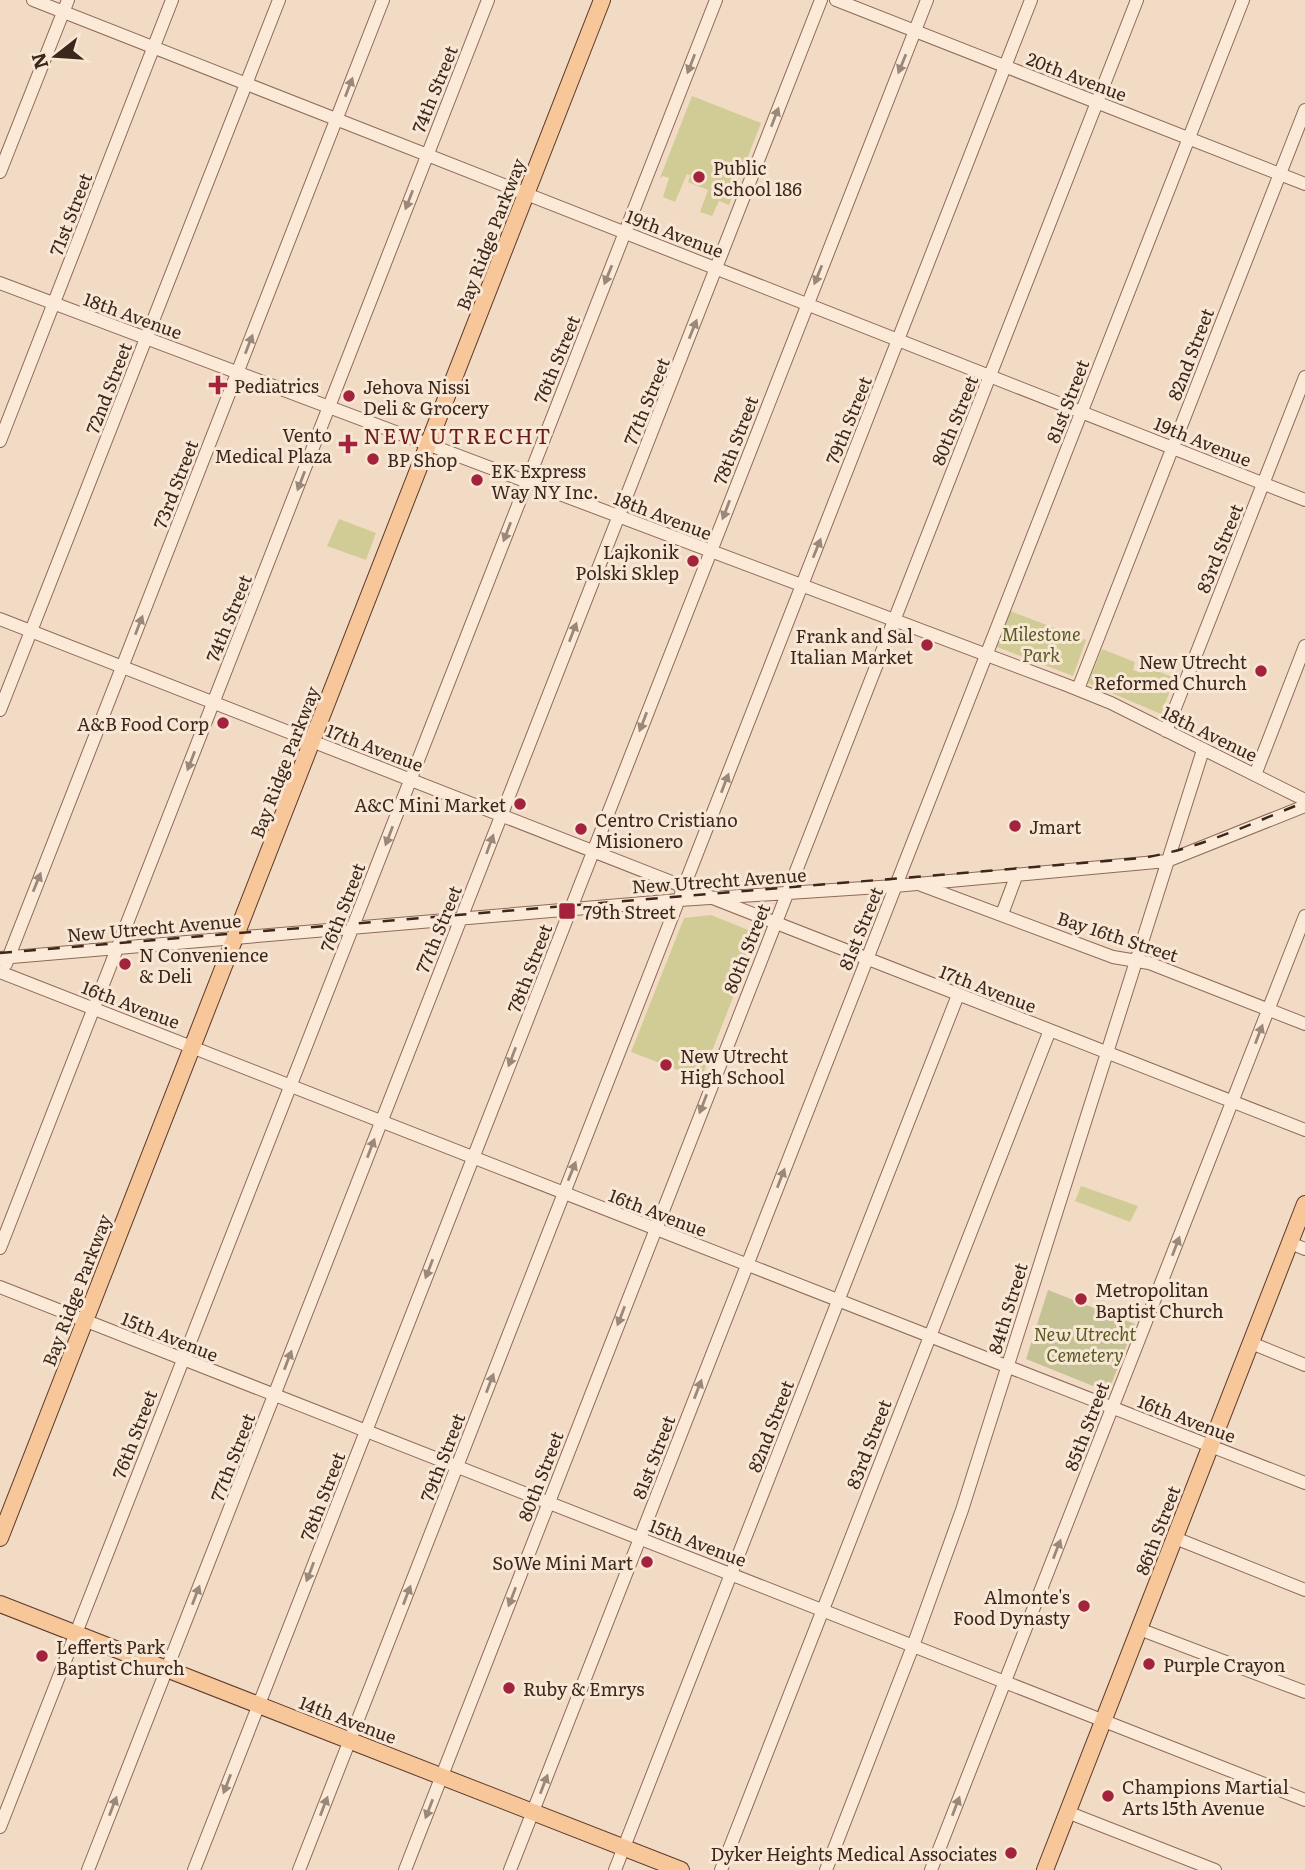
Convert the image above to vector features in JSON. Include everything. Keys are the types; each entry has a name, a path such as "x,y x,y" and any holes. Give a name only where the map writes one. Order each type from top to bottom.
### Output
{"main road":[{"name":"Bay Ridge Parkway","path":"0,1538 602,0"},
{"name":"86th Street","path":"1045,1870 1251,1343 1297,1246 1305,1205"},
{"name":"14th Avenue","path":"0,1604 681,1870"}],"street":[{"name":"19th Avenue","path":"33,0 66,6 153,48 1305,500"},
{"name":"71st Street","path":"0,441 172,0"},
{"name":"72nd Street","path":"0,710 279,0"},
{"name":"73rd Street","path":"1,976 4,958 122,667 383,0"},
{"name":"74th Street","path":"0,1248 488,0"},
{"name":"76th Street","path":"0,1826 716,0"},
{"name":"77th Street","path":"88,1870 821,0"},
{"name":"20th Avenue","path":"836,0 1305,184"},
{"name":"78th Street","path":"194,1870 927,0"},
{"name":"79th Street","path":"299,1870 1031,0"},
{"name":"80th Street","path":"405,1870 1137,0"},
{"name":"81st Street","path":"510,1870 1243,0"},
{"path":"0,172 66,6"},
{"name":"82nd Street","path":"1078,689 1305,110"},
{"name":"18th Avenue","path":"0,283 1078,689 1305,800"},
{"name":"83rd Street","path":"1166,731 1305,377"},
{"name":"17th Avenue","path":"0,619 1105,1054 1305,1130"},
{"path":"1255,775 1305,646"},
{"name":"84th Street","path":"826,1870 914,1646 962,1510 1203,750"},
{"name":"New Utrecht Avenue","path":"4,958 679,900 919,884 1167,861 1305,806"},
{"path":"1002,914 1017,874"},
{"path":"658,877 659,902"},
{"name":"Bay 16th Street","path":"919,884 1113,957 1149,963 1305,1024"},
{"name":"85th Street","path":"931,1870 1305,916"},
{"name":"16th Avenue","path":"1,976 94,1008 654,1230 1305,1483"},
{"name":"82nd Street","path":"615,1870 958,995"},
{"name":"83rd Street","path":"720,1870 1049,1031"},
{"name":"15th Avenue","path":"0,1287 1305,1800"},
{"path":"1251,1343 1305,1365"},
{"path":"1175,1538 1305,1590"},
{"path":"1139,1629 1305,1692"},
{"path":"1067,1812 1215,1870"}],"green space":[{"name":"Public School 186","path":"692,96 761,123 729,205 719,201 712,216 700,212 708,190 688,182 690,175 687,174 675,202 663,197 669,178 660,178"},
{"path":"339,519 376,533 366,560 327,546"},
{"name":"Milestone Park","path":"1010,611 1086,640 1073,676 997,647"},
{"path":"1102,649 1135,662 1133,670 1142,673 1145,666 1175,678 1161,714 1088,683"},
{"path":"711,915 758,934 701,1079 631,1052 684,918"},
{"path":"1081,1186 1138,1206 1130,1222 1075,1201"},
{"name":"New Utrecht Cemetery","path":"1048,1290 1135,1324 1108,1392 1026,1359"}],"railway":[{"path":"0,953 1142,858 1205,842 1305,802"}],"place":[{"name":"Public School 186","path":"699,177"},
{"name":"Pediatrics","path":"218,385"},
{"name":"Jehova Nissi Deli & Grocery","path":"349,396"},
{"name":"Vento Medical Plaza","path":"348,444"},
{"name":"BP Shop","path":"373,459"},
{"name":"EK Express Way NY Inc.","path":"477,480"},
{"name":"Lajkonik Polski Sklep","path":"693,561"},
{"name":"Frank and Sal Italian Market","path":"927,645"},
{"name":"New Utrecht Reformed Church","path":"1261,671"},
{"name":"A&B Food Corp","path":"223,723"},
{"name":"A&C Mini Market","path":"520,804"},
{"name":"Jmart","path":"1015,826"},
{"name":"Centro Cristiano Misionero","path":"581,829"},
{"name":"79th Street","path":"567,911"},
{"name":"N Convenience & Deli","path":"125,964"},
{"name":"New Utrecht High School","path":"666,1065"},
{"name":"Metropolitan Baptist Church","path":"1081,1299"},
{"name":"SoWe Mini Mart","path":"647,1562"},
{"name":"Almonte's Food Dynasty","path":"1084,1606"},
{"name":"Lefferts Park Baptist Church","path":"42,1656"},
{"name":"Purple Crayon","path":"1149,1664"},
{"name":"Ruby & Emrys","path":"509,1688"},
{"name":"Champions Martial Arts 15th Avenue","path":"1108,1796"},
{"name":"Dyker Heights Medical Associates","path":"1011,1853"}],"district":[{"name":"NEW UTRECHT","path":"458,434"}]}
